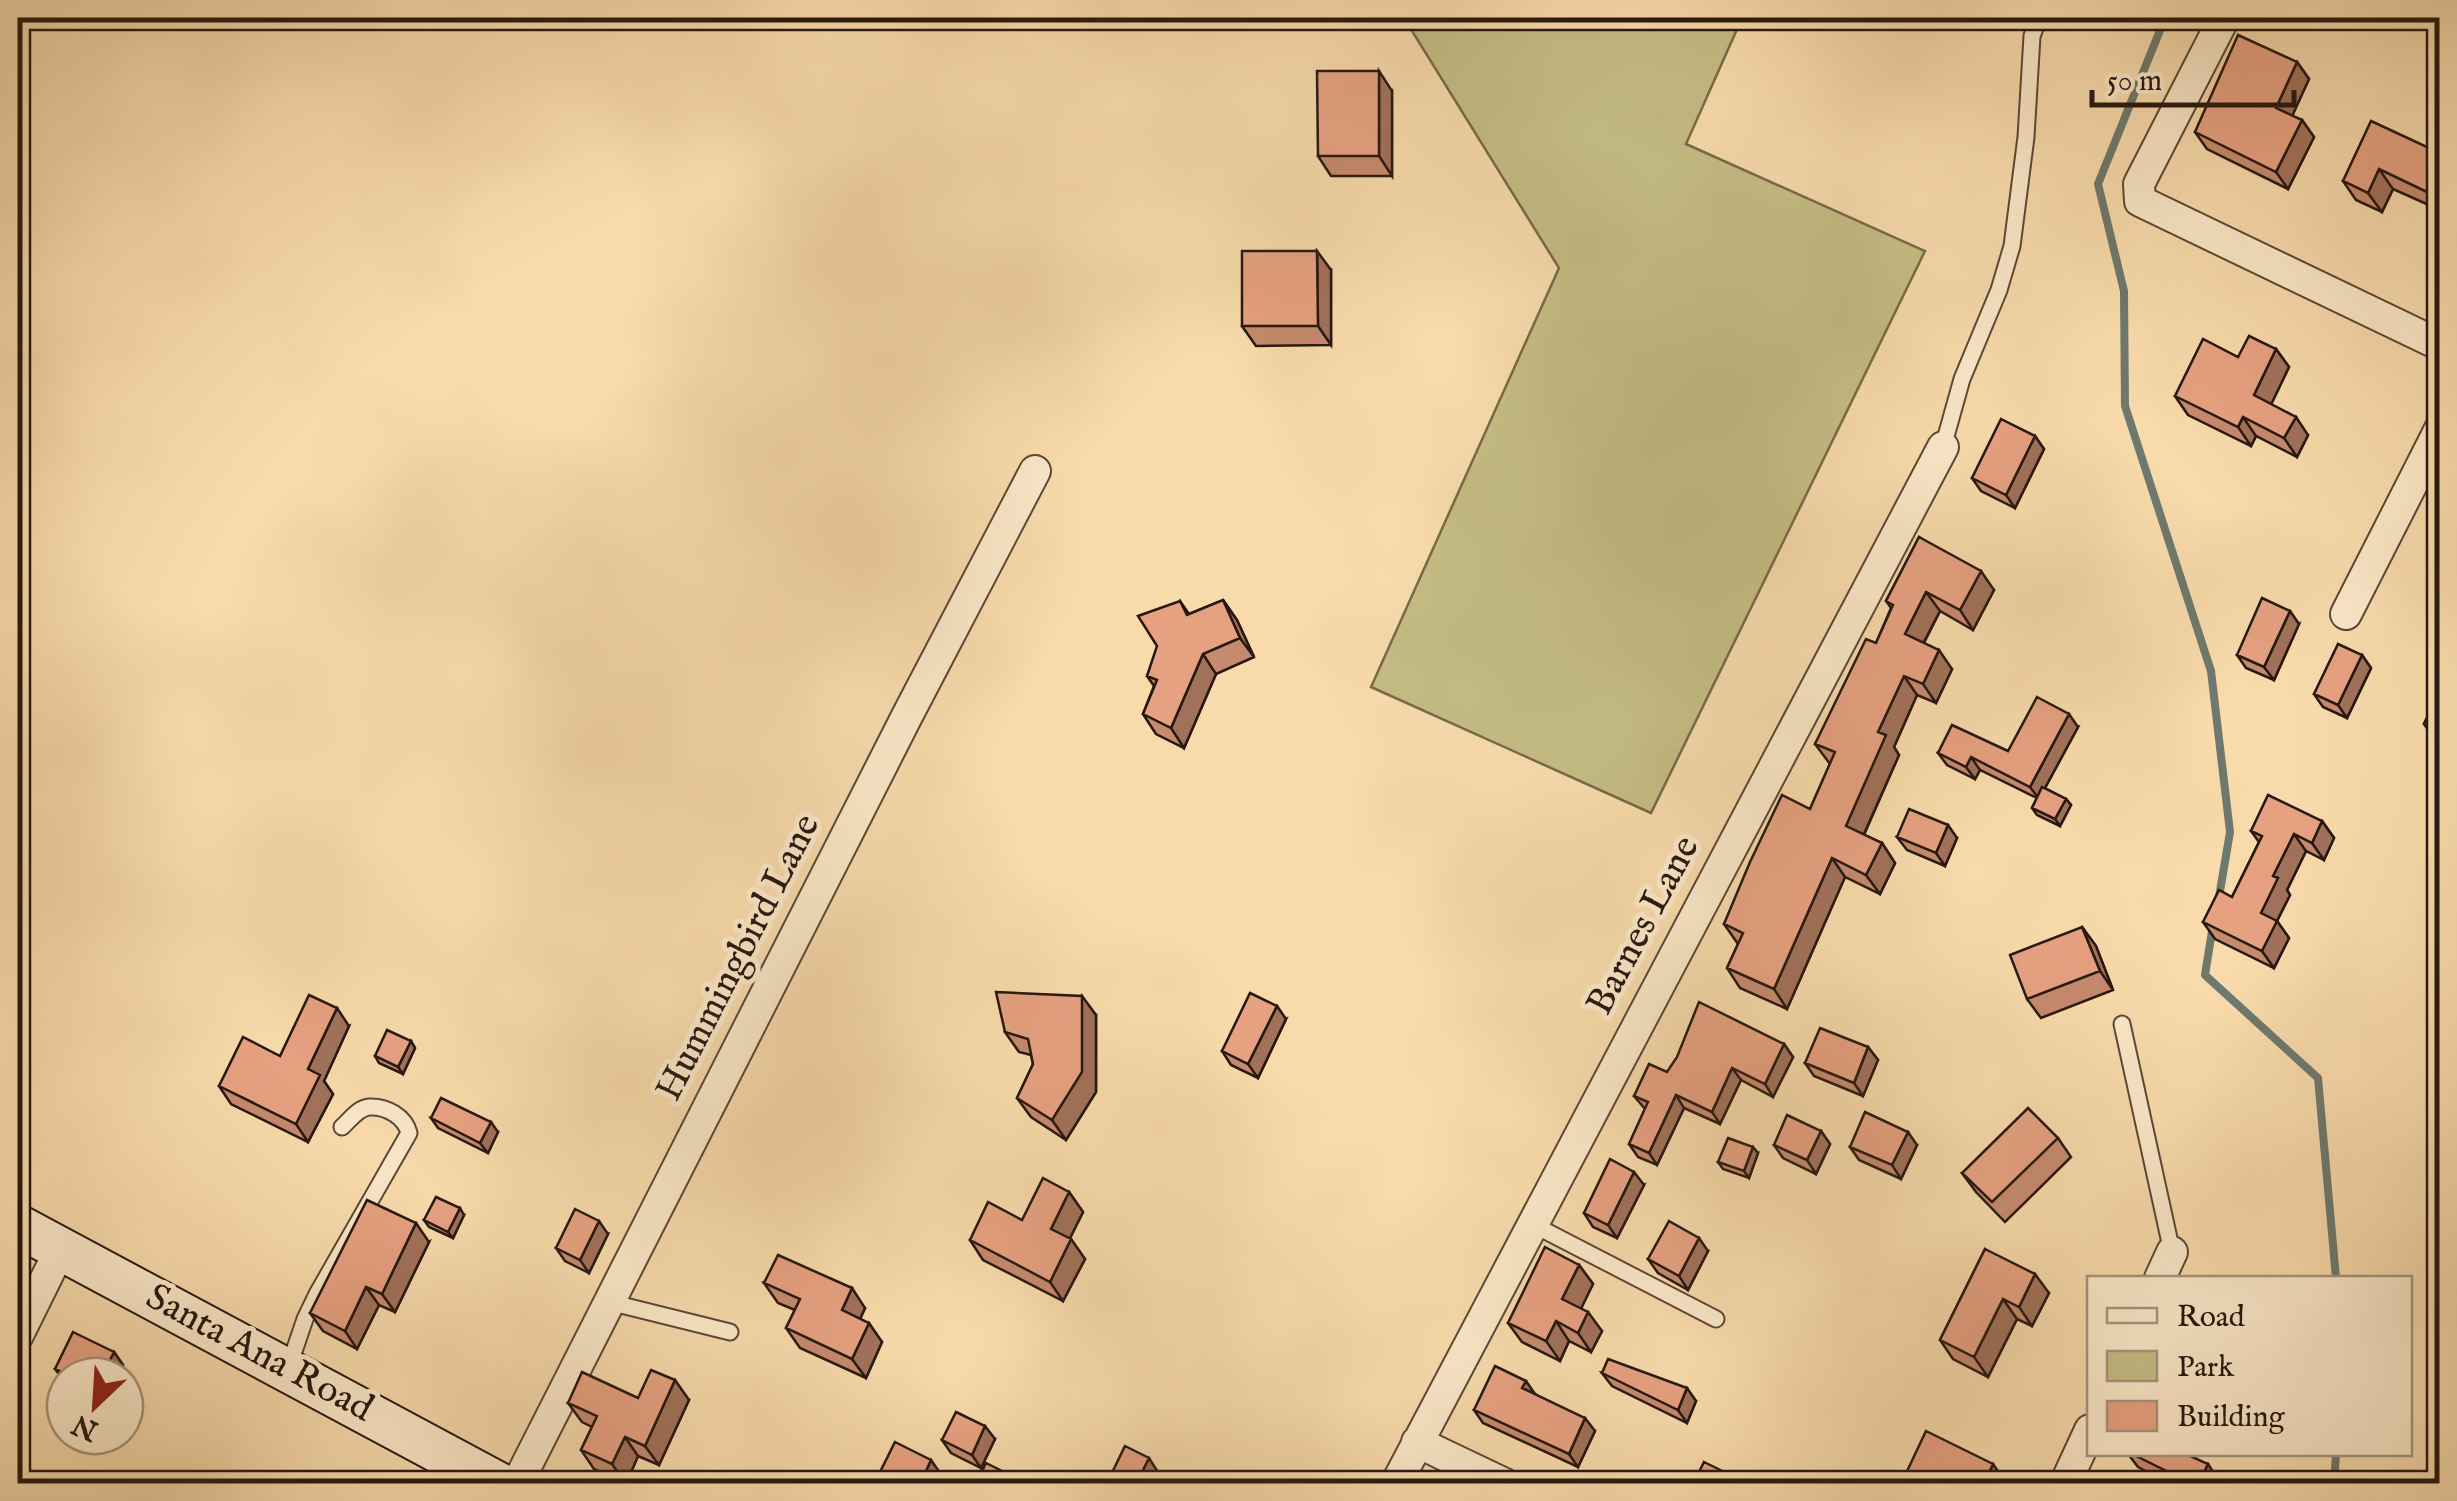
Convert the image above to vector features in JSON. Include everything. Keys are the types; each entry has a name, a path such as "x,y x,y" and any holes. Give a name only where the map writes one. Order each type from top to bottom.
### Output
{"street":[{"path":"2224,18 2139,184 2140,201 2440,346"},
{"path":"2346,614 2440,428"},
{"name":"Barnes Lane","path":"1396,1484 1943,447"},
{"name":"Hummingbird Lane","path":"517,1484 1035,470"},
{"name":"Santa Ana Road","path":"18,1226 500,1484"},
{"path":"18,1336 61,1248"},
{"path":"2065,1484 2087,1436"},
{"path":"1417,1442 1505,1484"}],"lane":[{"path":"1943,447 1962,380 1999,290 2012,246 2026,137 2032,36 2038,18"},
{"path":"2122,1024 2166,1265"},
{"path":"287,1370 304,1319 409,1133 400,1117 369,1107 342,1127"},
{"path":"1532,1224 1716,1319"},
{"path":"610,1302 730,1332"}],"green space":[{"path":"1404,18 1742,18 1686,144 1925,251 1651,813 1371,687 1559,268"}],"building":[{"path":"2238,35 2297,62 2276,108 2302,120 2276,172 2195,132"},
{"path":"1317,71 1379,71 1379,156 1318,156"},
{"path":"2371,121 2440,153 2440,165 2427,192 2379,169 2368,193 2343,181"},
{"path":"1242,251 1317,251 1318,326 1242,326"},
{"path":"2249,336 2276,349 2254,395 2296,417 2284,438 2243,417 2238,427 2175,396 2203,339 2238,357"},
{"path":"2001,419 2035,436 2006,495 1972,478"},
{"path":"1919,537 1981,571 1960,610 1926,592 1905,634 1939,650 1923,684 1904,676 1878,732 1886,735 1846,826 1882,843 1866,875 1832,858 1774,989 1727,968 1743,933 1724,924 1782,795 1810,809 1835,752 1815,744 1866,639 1876,643 1893,605 1886,601"},
{"path":"2262,598 2290,611 2264,667 2237,655"},
{"path":"1223,600 1240,638 1203,654 1171,728 1143,714 1157,680 1147,676 1157,646 1138,616 1180,601 1187,615"},
{"path":"2338,644 2362,655 2338,705 2314,694"},
{"path":"2440,691 2440,731 2424,724"},
{"path":"2037,697 2069,714 2030,787 1971,757 1966,767 1938,753 1952,725 2008,751"},
{"path":"2042,787 2066,799 2055,819 2032,808"},
{"path":"2268,795 2322,821 2312,843 2294,834 2273,876 2278,878 2261,913 2277,921 2262,951 2203,922 2219,890 2232,897 2262,836 2251,831"},
{"path":"1909,809 1948,825 1936,853 1897,837"},
{"path":"2082,927 2100,971 2027,999 2010,955"},
{"path":"996,992 1082,996 1082,1072 1052,1120 1017,1098 1033,1064 1028,1039 1005,1032"},
{"path":"1250,993 1277,1006 1248,1064 1222,1051"},
{"path":"309,995 337,1008 308,1069 320,1075 296,1124 219,1086 243,1037 280,1056"},
{"path":"1699,1002 1784,1044 1765,1084 1732,1068 1712,1112 1676,1095 1649,1153 1629,1144 1648,1102 1634,1096 1649,1064 1667,1072"},
{"path":"1820,1028 1868,1047 1854,1083 1805,1063"},
{"path":"387,1030 411,1041 398,1067 375,1056"},
{"path":"441,1098 491,1122 480,1143 431,1118"},
{"path":"2028,1108 2058,1138 1992,1202 1962,1173"},
{"path":"1865,1112 1908,1132 1892,1165 1850,1147"},
{"path":"1787,1115 1821,1131 1807,1160 1774,1145"},
{"path":"1728,1138 1753,1147 1744,1171 1718,1162"},
{"path":"1610,1159 1634,1172 1608,1225 1584,1213"},
{"path":"1043,1178 1069,1192 1051,1229 1071,1239 1050,1282 970,1240 988,1202 1022,1220"},
{"path":"436,1197 460,1208 448,1232 424,1220"},
{"path":"367,1200 416,1223 382,1294 366,1287 345,1331 310,1313"},
{"path":"575,1209 599,1221 580,1260 556,1248"},
{"path":"1669,1221 1699,1238 1679,1276 1648,1259"},
{"path":"1545,1247 1579,1265 1562,1299 1588,1312 1578,1333 1556,1321 1546,1341 1508,1323"},
{"path":"1985,1249 2035,1274 2019,1307 2003,1299 1974,1357 1940,1340"},
{"path":"778,1255 852,1288 842,1310 869,1323 852,1359 786,1328 800,1299 764,1283"},
{"path":"73,1332 114,1352 112,1356 61,1356"},
{"path":"1608,1359 1687,1388 1678,1410 1602,1373"},
{"path":"1495,1366 1526,1381 1522,1388 1585,1418 1569,1454 1474,1410"},
{"path":"651,1370 675,1380 645,1446 625,1437 612,1464 581,1450 597,1416 568,1403 582,1372 638,1398"},
{"path":"956,1412 985,1426 972,1455 942,1440"},
{"path":"1926,1431 1993,1464 1984,1484 1901,1484"},
{"path":"895,1442 931,1460 920,1484 874,1484"},
{"path":"1125,1446 1149,1458 1136,1484 1118,1484 1109,1479"},
{"path":"2136,1456 2190,1456 2208,1464 2198,1484"},
{"path":"1704,1462 1749,1484 1693,1484"},
{"path":"986,1463 1016,1478 1014,1484 976,1484"},
{"path":"1433,1474 1451,1484 1429,1484"}],"waterway":[{"path":"2165,18 2098,184 2124,291 2125,406 2211,671 2230,832 2219,897"},
{"path":"2213,925 2205,975 2318,1078 2336,1276"},
{"path":"2334,1484 2336,1456"}]}
